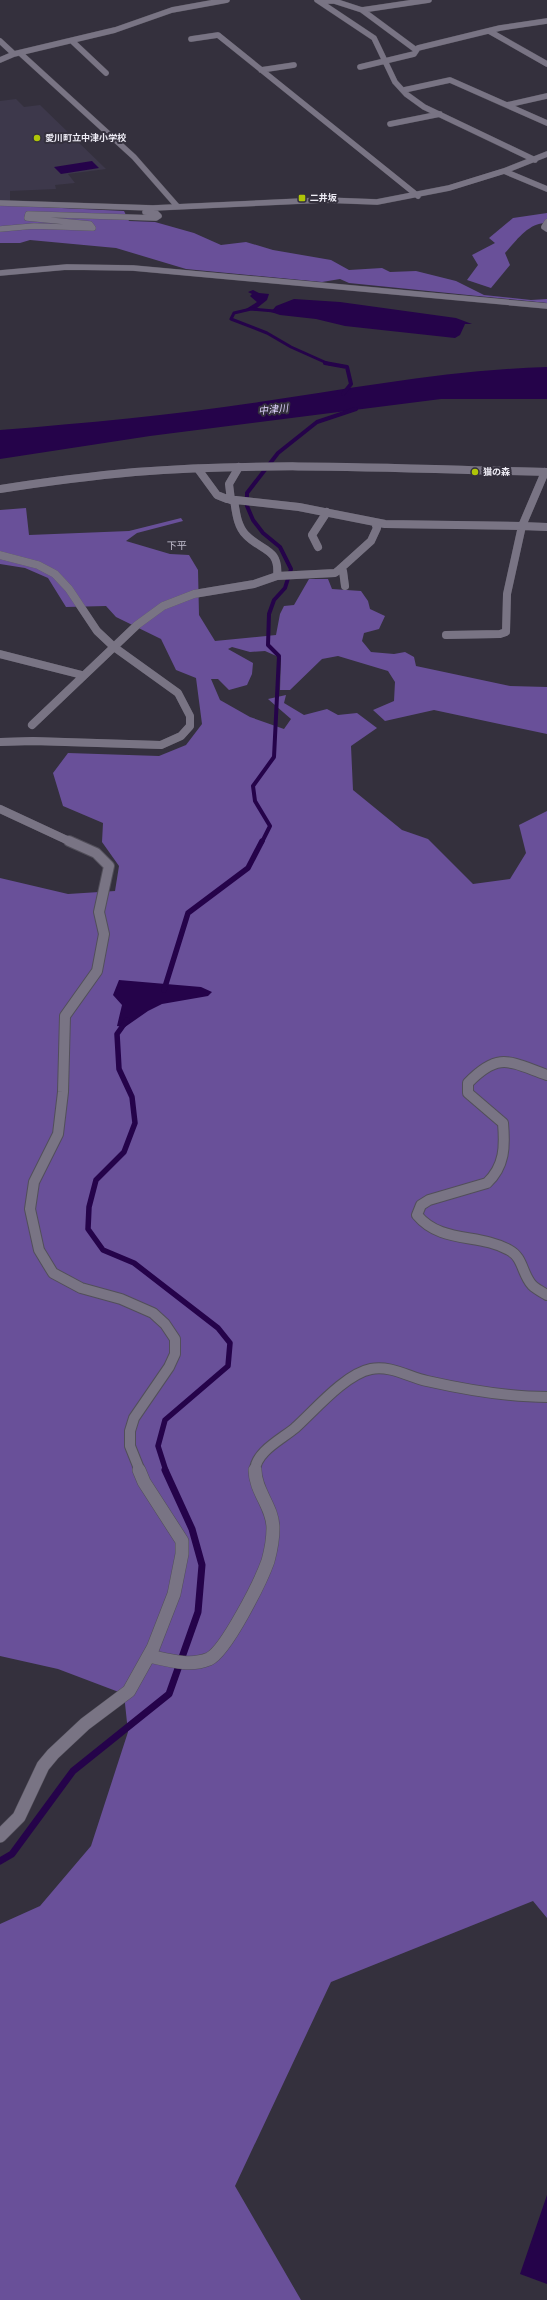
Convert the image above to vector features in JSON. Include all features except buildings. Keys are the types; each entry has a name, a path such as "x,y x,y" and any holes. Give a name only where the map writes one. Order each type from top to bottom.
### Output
{"street":[{"path":"0,60 14,54 115,30 172,10 227,0"},
{"path":"318,0 334,1 362,10 416,50"},
{"path":"318,0 374,38 380,46 392,76 404,90 424,106 535,160"},
{"path":"362,10 428,0"},
{"path":"360,67 387,62 414,54 418,48 489,31 547,21"},
{"path":"489,31 547,64"},
{"path":"191,39 218,35 361,148 418,196"},
{"path":"72,41 106,73"},
{"path":"0,42 14,54"},
{"path":"20,53 134,156 177,206"},
{"path":"262,70 294,65"},
{"path":"105,80 112,79"},
{"path":"404,90 450,80 547,123"},
{"path":"507,105 518,101 547,96"},
{"path":"390,124 440,114"},
{"path":"0,203 153,208 324,200 377,202 418,196 504,171 547,154"},
{"path":"504,171 547,189"},
{"path":"0,229 34,226 93,228 90,224 27,218 26,216 28,214 141,218 156,218 159,216 147,212 92,209 91,206"},
{"path":"547,222 544,224 547,229"},
{"path":"0,273 67,267 133,268 547,306"},
{"path":"239,467 229,484 239,525 252,540 260,543 274,555 281,576"},
{"path":"0,489 76,478 239,467 546,472 522,526 507,594 506,632 502,634 446,635"},
{"path":"198,469 217,495 234,500 299,506 375,523 547,527"},
{"path":"318,547 312,535 327,512"},
{"path":"32,725 82,675 145,619 181,597 231,589 267,581 281,576 335,573 371,541 377,528 375,523"},
{"path":"0,555 38,565 55,574 69,589 97,631 114,647 178,693 190,716 190,726 181,736 161,745 33,741 0,742"},
{"path":"340,569 343,571 345,586"},
{"path":"0,654 82,675"},
{"path":"0,809 96,853 109,866 100,912 104,934 97,971 64,1016 63,1092 58,1134 34,1182 30,1209 39,1250 53,1273 81,1288 121,1299 153,1313 165,1324 175,1339 175,1354 169,1367 134,1418 130,1431 130,1446 144,1482 182,1541 182,1554 174,1594 149,1656 129,1691 67,1740 43,1766 19,1817 0,1836"},
{"path":"547,1075 519,1063 500,1061 480,1070 474,1076 468,1083 468,1093 503,1123 505,1144 501,1163 493,1178 487,1183 429,1200 421,1205 417,1215 426,1226 448,1235 499,1245 510,1250 518,1255 523,1265 525,1277 538,1291 547,1295"},
{"path":"149,1656 189,1663 206,1661 215,1656 263,1576 267,1563 274,1527 256,1476 255,1466 267,1450 294,1429 346,1382 363,1372 377,1368 479,1392 516,1396 547,1397"}],"shaded area":[{"name":"愛川町立中津小学校","path":"16,99 24,107 40,105 106,169 68,174 75,183 55,185 56,189 10,191 10,201 0,201 0,101"},
{"path":"0,205 124,211 129,221 155,222 194,233 221,245 246,242 273,250 331,260 349,270 382,268 390,272 416,271 456,281 484,295 531,300 547,299 547,303 349,283 340,279 322,282 186,269 116,248 30,240 20,243 0,243"},
{"path":"547,213 547,223 534,226 523,233 505,253 510,265 491,288 467,280 478,265 472,255 495,243 489,238 513,218"},
{"path":"26,508 29,535 129,531 181,518 183,521 137,533 126,541 170,554 189,555 198,570 199,615 215,641 276,635 280,614 284,606 294,605 309,579 328,579 332,589 361,591 368,601 370,609 385,616 379,629 364,633 362,641 371,652 394,654 405,652 414,657 416,666 510,686 547,687 547,734 434,710 385,721 373,710 394,701 395,682 388,671 338,656 322,659 290,690 280,690 281,658 265,651 250,652 232,647 228,649 253,663 252,674 247,685 229,690 218,679 211,679 220,700 250,717 284,729 291,719 268,699 286,695 284,703 304,715 327,709 338,715 357,713 377,728 351,746 353,790 402,830 428,839 473,884 510,879 526,853 519,825 547,811 547,1918 533,1901 331,1982 235,2186 301,2300 0,2300 0,1924 40,1906 91,1846 128,1732 124,1694 58,1669 0,1656 0,878 68,894 115,891 119,866 102,842 103,823 63,806 53,773 68,753 159,756 186,745 202,724 196,678 176,670 161,639 116,617 106,606 66,607 48,578 25,568 0,564 0,510"}],"water":[{"path":"92,161 99,168 61,174 54,167"},
{"path":"253,290 259,293 269,294 267,300 257,308 260,309 259,311 246,309 257,302 250,296 252,294 248,292"},
{"path":"294,299 340,302 456,318 472,324 465,324 460,335 455,338 345,326 316,319 280,315 271,312 276,306"},
{"name":"中津川","path":"547,367 547,399 441,399 150,436 0,459 0,430 162,415 402,380 474,372"},
{"path":"119,980 201,987 212,992 208,996 162,1004 148,1011 125,1027 117,1026 122,1005 113,995"},
{"path":"547,2195 547,2284 520,2274"}],"waterway":[{"path":"274,311 251,309 234,313 231,319 267,333 291,347 328,364"},
{"path":"328,364 347,367 351,384 343,394"},
{"path":"262,842 270,826 255,801 253,786 274,757 279,656 268,645 269,614 274,600 285,588 291,569 280,547 263,533 253,520 247,506 247,493 278,453 317,422 356,409"},
{"path":"164,990 188,913 248,868 262,841"},
{"path":"127,1020 117,1034 119,1069 132,1097 135,1123 124,1152 96,1180 89,1207 88,1229 103,1250 134,1263 218,1328 230,1343 228,1366 165,1420 158,1446 166,1471"},
{"path":"0,1861 12,1854 73,1771 169,1694 198,1612 202,1565 192,1529 165,1470"}],"place":[{"name":"愛川町立中津小学校","path":"37,138"},
{"name":"二井坂","path":"302,198"},
{"name":"猫の森","path":"475,472"}],"district":[{"name":"下平","path":"177,545"}]}
